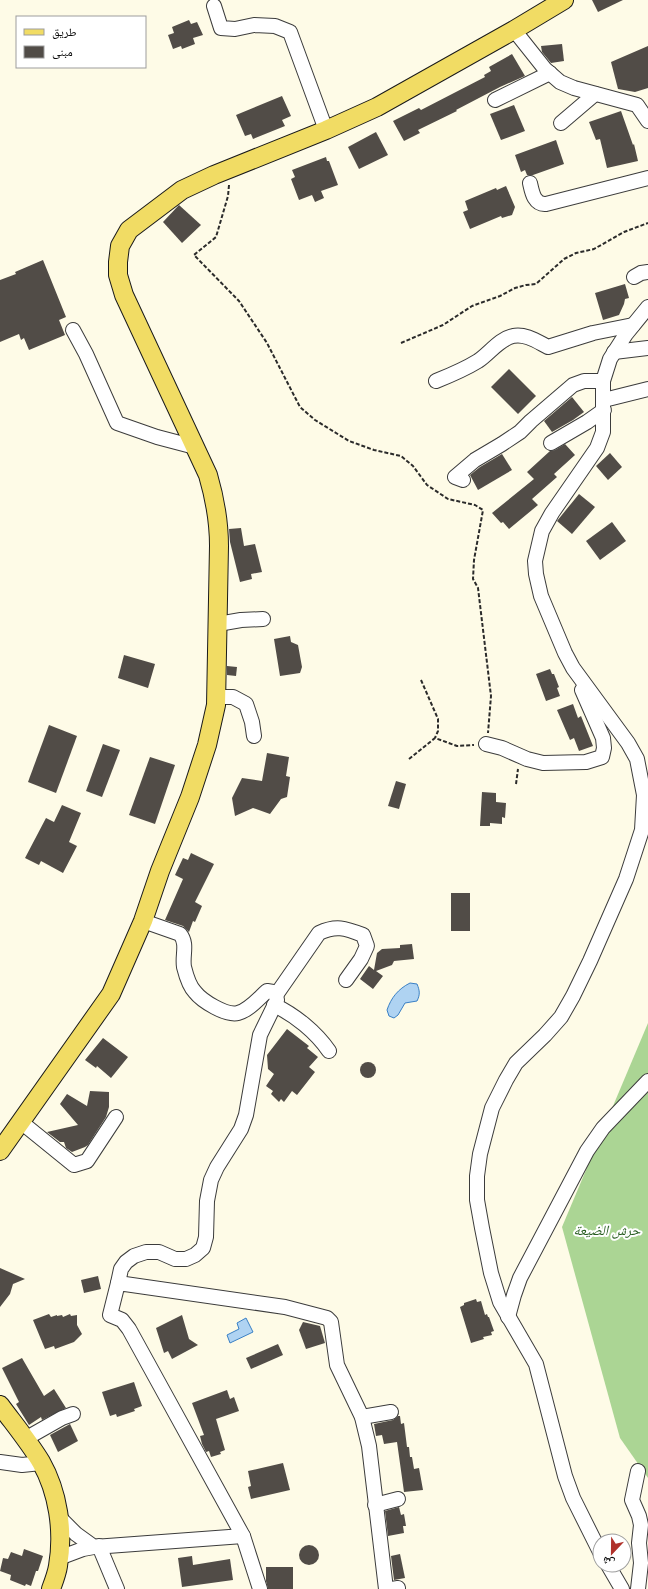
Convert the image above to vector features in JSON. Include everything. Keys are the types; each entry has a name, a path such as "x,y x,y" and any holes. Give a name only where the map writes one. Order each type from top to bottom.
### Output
{"main road":[{"path":"0,1151 111,994 143,921 160,871 190,797 207,745 216,705 219,524 214,495 208,475 124,295 118,274 120,246 128,230 182,190 231,168 326,130 403,93 564,0"},
{"path":"0,1405 41,1463 52,1488 59,1517 61,1542 58,1566 51,1589"}],"street":[{"path":"214,6 221,28 236,29 254,25 275,26 290,32 326,130"},
{"path":"514,30 545,69 560,82 595,94 643,104 648,121"},
{"path":"495,100 550,73"},
{"path":"561,123 595,94"},
{"path":"530,183 537,202 546,204 648,178"},
{"path":"634,277 641,273 648,272"},
{"path":"486,744 502,748 527,759 543,763 586,762 602,757 604,748 603,738 541,596 536,574 535,561 542,531 552,513 597,448 603,432 603,381 614,352 648,307"},
{"path":"436,381 458,372 479,360 495,346 514,336 530,338 548,347 593,333 633,325"},
{"path":"73,330 86,354 117,423 157,437 195,447"},
{"path":"614,352 648,348"},
{"path":"463,480 455,477 475,460 520,432 573,385 584,381 603,381"},
{"path":"551,443 587,422 604,405 648,389"},
{"path":"218,624 241,620 263,619"},
{"path":"573,668 628,743 637,759 644,795 642,830 626,879 573,996 561,1017 516,1063 492,1108 480,1154 477,1176 477,1200 491,1274 500,1302 536,1364 565,1476 573,1498 592,1536"},
{"path":"216,697 233,697 246,704 252,722 254,736"},
{"path":"143,921 180,934 184,939 184,966 189,984 195,993 218,1009 231,1014 247,1009 267,991 273,992 275,1000 322,1041 329,1051"},
{"path":"260,1589 243,1536 129,1329 122,1320 110,1315 121,1269 126,1262 134,1256 146,1252 159,1252 175,1259 186,1259 195,1255 203,1248 206,1237 207,1201 211,1180 217,1166 241,1129 246,1115 260,1035 275,1000 319,933 329,928 344,928 363,934 368,946 362,959 346,980"},
{"path":"508,1317 520,1278 587,1151 603,1128 648,1081"},
{"path":"21,1122 74,1165 87,1161 116,1117"},
{"path":"118,1283 285,1307 327,1318 330,1322 337,1365 362,1417 369,1446 375,1505 387,1548 392,1589"},
{"path":"362,1417 391,1412"},
{"path":"25,1439 72,1414"},
{"path":"0,1462 22,1465 41,1463"},
{"path":"638,1470 632,1500 636,1507 641,1525 639,1543 641,1563 638,1589"},
{"path":"375,1505 398,1499"},
{"path":"59,1517 76,1534 97,1546 117,1589"},
{"path":"59,1558 83,1549 97,1546 243,1536"},
{"path":"613,1573 622,1589"}],"path":[{"path":"231,168 228,196 216,237 194,255 239,301 267,343 300,407 315,420 349,441 374,450 401,456 413,466 427,485 448,499 460,503 475,505 482,510 474,560 473,579 478,588 491,696 486,744 457,746 435,738"},
{"path":"401,343 443,325 472,306 500,296 526,284 536,284 564,259 576,253 594,249 624,232 648,223"},
{"path":"409,759 435,738 438,731 438,719 421,680"}],"green space":[{"name":"حرش الضيعة","path":"648,1023 648,1478 620,1438 562,1227"}],"water":[{"path":"410,983 417,984 418,986 419,997 417,1001 405,1003 398,1015 394,1018 389,1016 387,1010 393,998 402,988"},
{"path":"246,1318 253,1332 230,1343 227,1335 239,1329 237,1323"}],"building":[{"path":"592,0 623,0 598,12"},
{"path":"189,20 191,24 197,22 203,35 193,38 195,44 182,49 181,46 173,49 168,35 174,33 172,27"},
{"path":"562,44 564,61 551,63 542,52 541,46"},
{"path":"648,46 648,88 635,92 618,89 611,62"},
{"path":"512,54 525,76 500,87 456,110 457,111 418,130 420,133 404,141 393,121 419,108 421,110 485,77 484,75 491,71 489,67"},
{"path":"282,96 291,116 282,120 285,126 253,139 251,134 245,136 236,115"},
{"path":"514,105 525,131 501,140 490,114"},
{"path":"621,111 633,145 634,144 638,161 607,168 600,139 596,140 589,122"},
{"path":"376,132 388,155 359,169 348,147"},
{"path":"556,140 564,164 533,175 527,175 525,170 521,172 515,155"},
{"path":"326,157 338,185 321,191 324,198 315,202 312,195 299,200 291,179 295,177 292,170"},
{"path":"506,186 515,207 512,215 502,218 501,216 470,229 463,212 468,210 465,201 496,188 497,190"},
{"path":"179,205 201,225 182,243 163,222"},
{"path":"43,260 66,317 59,320 65,335 29,350 24,338 21,340 19,334 0,342 0,280 16,274 15,272"},
{"path":"625,284 629,298 625,299 619,315 603,320 595,293"},
{"path":"509,369 536,396 518,414 491,387"},
{"path":"572,397 584,412 552,432 544,421"},
{"path":"565,444 575,455 554,474 557,477 532,499 538,505 509,529 492,513 534,479 527,472 550,451 555,450"},
{"path":"610,453 622,467 608,480 596,466"},
{"path":"502,454 512,470 478,490 470,475 480,467"},
{"path":"579,494 595,507 572,534 557,521"},
{"path":"612,522 626,541 600,560 586,541"},
{"path":"241,528 244,546 255,544 262,572 251,574 252,579 240,582 230,542 229,529"},
{"path":"290,636 291,642 298,645 302,667 300,673 280,676 274,639"},
{"path":"124,655 155,664 148,688 118,678"},
{"path":"227,666 237,667 236,676 227,675"},
{"path":"550,669 552,674 554,674 559,687 557,688 560,696 546,701 536,674"},
{"path":"573,704 578,718 581,716 593,746 579,751 574,738 570,740 557,710"},
{"path":"49,725 77,736 56,793 28,782"},
{"path":"103,744 120,750 102,797 86,791"},
{"path":"267,753 289,757 286,776 290,777 287,797 281,799 270,814 253,808 235,816 232,798 242,778 262,781"},
{"path":"150,757 175,765 155,824 129,815"},
{"path":"396,781 406,784 399,809 388,806"},
{"path":"482,792 496,793 496,802 506,803 505,818 502,817 502,824 490,823 490,826 480,826"},
{"path":"62,805 81,813 69,842 77,846 63,873 41,861 39,865 25,858 46,818 54,822"},
{"path":"191,853 214,864 195,902 202,906 195,922 193,921 189,932 183,926 165,920 183,879 175,875 183,858 188,860"},
{"path":"451,893 470,893 470,931 451,931"},
{"path":"412,944 414,959 394,961 392,965 376,971 383,976 373,989 360,979 369,966 374,970 377,953 382,949 400,948 400,945"},
{"path":"287,1029 309,1046 307,1048 318,1057 309,1067 315,1072 297,1095 292,1091 284,1102 281,1099 279,1102 271,1094 273,1091 266,1086 274,1074 268,1069 267,1055"},
{"path":"103,1038 128,1057 111,1078 97,1066 96,1068 85,1060"},
{"path":"368,1062 375,1067 376,1070 371,1077 368,1078 361,1073 360,1070 365,1063"},
{"path":"90,1091 109,1092 109,1107 106,1117 88,1145 72,1152 66,1148 64,1142 60,1142 47,1132 78,1125 60,1104 67,1094 87,1106"},
{"path":"0,1268 25,1279 13,1284 10,1294 0,1307"},
{"path":"98,1276 101,1289 84,1293 81,1280"},
{"path":"476,1299 477,1302 481,1301 485,1315 487,1314 489,1317 494,1331 491,1332 492,1335 483,1337 484,1339 471,1343 460,1307 464,1305 464,1303"},
{"path":"49,1314 51,1317 62,1315 63,1317 70,1314 71,1316 77,1315 77,1325 82,1334 74,1342 55,1349 54,1346 45,1349 33,1320"},
{"path":"182,1315 189,1339 198,1345 172,1359 168,1351 164,1353 156,1328"},
{"path":"303,1322 320,1326 325,1343 306,1349 299,1330"},
{"path":"278,1344 283,1355 251,1369 246,1358"},
{"path":"22,1358 44,1396 54,1389 66,1408 42,1420 41,1417 29,1425 16,1404 19,1402 2,1368"},
{"path":"134,1382 142,1406 134,1409 135,1411 117,1417 116,1414 110,1416 102,1392"},
{"path":"227,1390 230,1399 234,1397 239,1411 216,1419 225,1450 220,1452 221,1454 211,1457 209,1451 206,1452 202,1444 200,1436 204,1435 192,1403"},
{"path":"400,1416 401,1424 404,1423 407,1447 409,1447 410,1457 412,1457 414,1469 419,1468 423,1490 404,1492 397,1442 384,1444 382,1435 376,1436 374,1424 393,1420"},
{"path":"70,1424 78,1441 58,1452 50,1435"},
{"path":"283,1463 290,1490 251,1499 248,1487 251,1486 248,1471"},
{"path":"399,1507 401,1515 404,1514 406,1526 403,1526 404,1533 388,1536 385,1511"},
{"path":"309,1545 316,1548 319,1555 316,1562 309,1565 302,1562 299,1555 302,1548"},
{"path":"24,1549 43,1556 31,1586 26,1584 25,1586 10,1580 11,1575 0,1571 3,1558 8,1559 11,1552 22,1556"},
{"path":"400,1554 405,1578 394,1580 391,1556"},
{"path":"192,1556 193,1565 230,1559 233,1580 182,1587 178,1558"},
{"path":"266,1567 293,1567 293,1589 268,1589 266,1581"}]}
